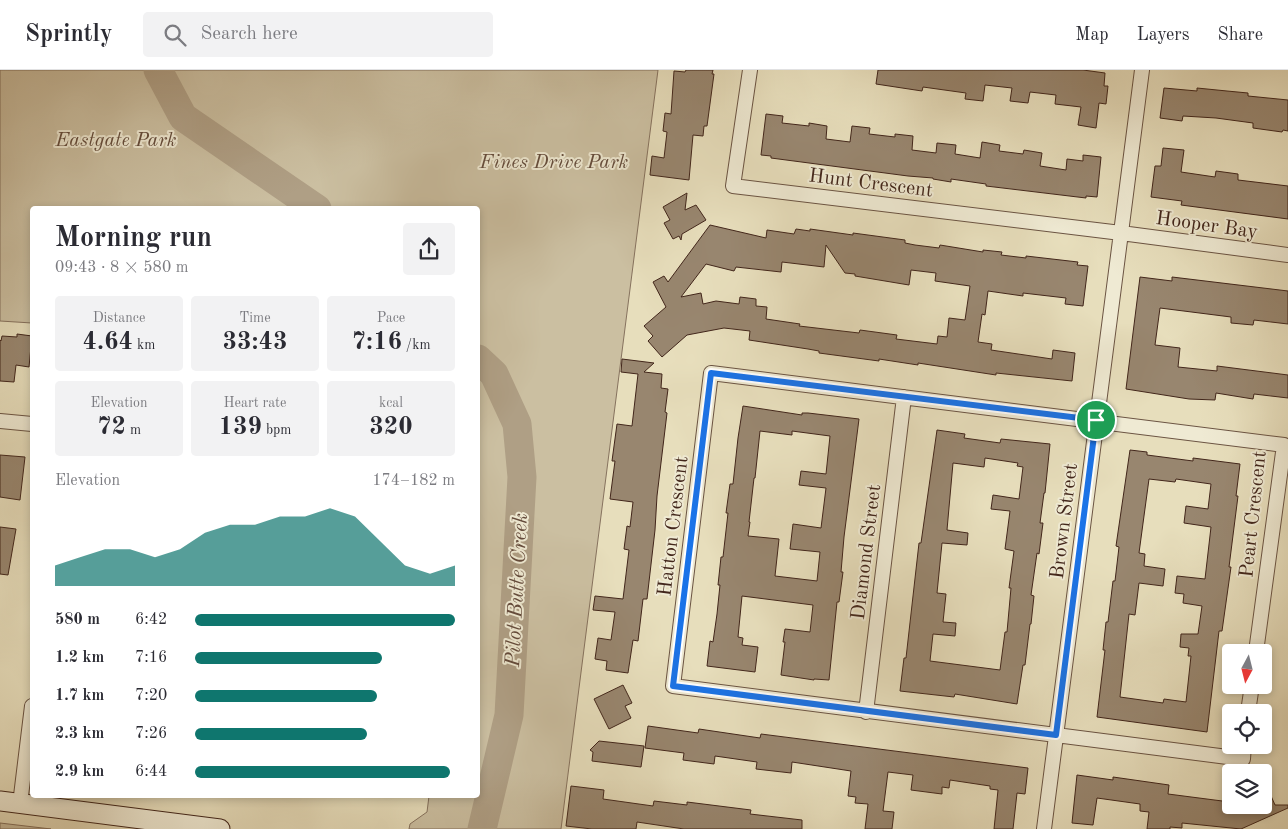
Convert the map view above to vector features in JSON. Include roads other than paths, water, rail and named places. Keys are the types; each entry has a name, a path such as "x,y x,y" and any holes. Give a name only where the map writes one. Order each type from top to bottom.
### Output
{"street":[{"name":"Hunt Crescent","path":"750,70 733,186 1121,233"},
{"name":"Brown Street","path":"1044,829 1142,70"},
{"name":"Hooper Bay","path":"1121,233 1288,255"},
{"name":"Hatton Crescent","path":"1056,735 673,686 711,373 1096,420"},
{"name":"Diamond Street","path":"866,712 904,397"},
{"name":"Peart Crescent","path":"1096,420 1284,445 1257,644"},
{"path":"0,421 30,424"},
{"path":"20,804 30,722"},
{"path":"1056,735 1242,760 1243,754"},
{"path":"0,802 220,829"}],"waterway":[{"name":"Pilot Butte Creek","path":"158,70 183,117 313,206"},
{"name":"Pilot Butte Creek","path":"480,361 494,374 517,424 522,477 509,715 482,829"},
{"path":"482,376 484,365"}],"park label":[{"name":"Eastgate Park","path":"116,139"},
{"name":"Fines Drive Park","path":"554,161"}]}
